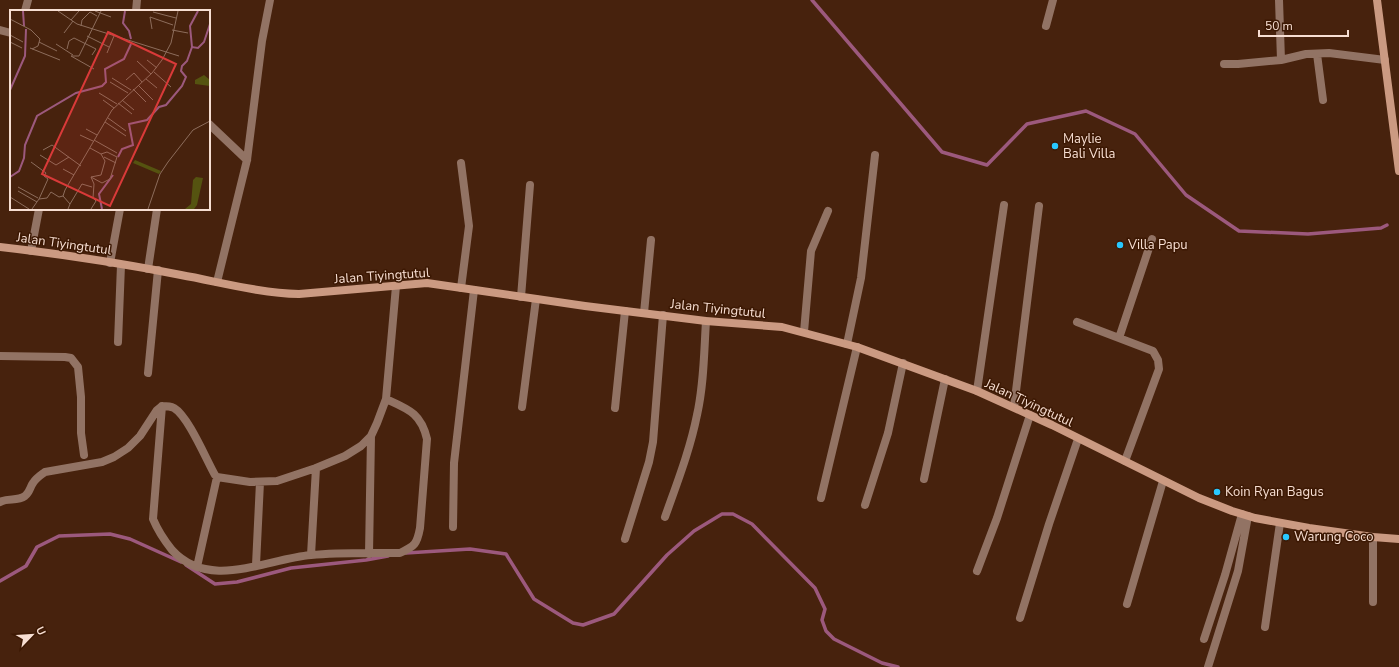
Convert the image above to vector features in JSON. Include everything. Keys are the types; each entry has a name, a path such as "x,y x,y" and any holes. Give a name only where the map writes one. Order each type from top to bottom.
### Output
{"street":[{"path":"25,10 28,0"},
{"path":"136,10 137,0"},
{"path":"217,282 247,160 262,41 270,0"},
{"path":"1046,26 1053,0"},
{"path":"1279,0 1281,60"},
{"path":"1377,0 1399,171"},
{"path":"0,30 10,33"},
{"path":"1224,64 1281,60 1306,54 1329,53 1385,60"},
{"path":"1317,54 1323,100"},
{"path":"210,125 247,160"},
{"path":"847,344 861,278 875,155"},
{"path":"461,163 469,226 461,288"},
{"path":"521,297 530,185"},
{"path":"977,391 1004,205"},
{"path":"1014,407 1039,206"},
{"path":"30,251 38,210"},
{"path":"110,263 120,210"},
{"path":"148,269 157,210"},
{"path":"804,332 811,251 828,211"},
{"path":"1119,338 1152,239"},
{"path":"644,313 651,240"},
{"name":"Jalan Tiyingtutul","path":"0,247 158,270 266,292 298,294 427,283 625,311 706,321 782,327 857,346 977,391 1014,407 1199,498 1245,515 1309,528 1399,539"},
{"path":"118,342 120,264"},
{"path":"148,372 158,270"},
{"path":"369,554 372,436 386,399 396,286"},
{"path":"453,527 454,463 474,290"},
{"path":"522,407 536,299"},
{"path":"615,408 625,311"},
{"path":"625,539 649,462 663,315"},
{"path":"665,517 698,414 706,321"},
{"path":"1077,322 1153,351 1157,356 1159,364 1125,461"},
{"path":"821,498 857,346"},
{"path":"0,356 64,357 71,358 75,362 78,367 81,397 81,433 84,455"},
{"path":"864,506 888,433 903,363"},
{"path":"924,479 945,379"},
{"path":"162,406 153,519 164,540 179,557 197,567 219,571 234,570 311,555 400,553 411,548 418,541 427,439 424,428 418,418 406,408 386,399"},
{"path":"0,502 4,500 18,500 23,497 30,490 33,483 39,476 45,472 102,462 114,457 128,448 140,436 157,410 162,406 175,408 189,424 217,477 197,567"},
{"path":"977,572 997,518 1030,415"},
{"path":"217,477 250,482 277,481 316,468 354,451 372,436"},
{"path":"1020,618 1046,532 1078,439"},
{"path":"311,555 316,468"},
{"path":"1128,604 1163,481"},
{"path":"256,565 260,482"},
{"path":"1204,639 1245,515"},
{"path":"1208,667 1238,571 1245,515"},
{"path":"1265,627 1280,523"},
{"path":"1373,537 1373,602"}],"waterway":[{"path":"812,0 942,152 987,165 1027,124 1086,111 1135,134 1186,195 1239,231 1308,234 1381,228 1387,225"},
{"path":"406,553 470,549 506,554 534,599 573,623 583,625 614,614 667,555 694,531 722,514 733,514 752,524 815,588 825,609 822,620 826,631 834,639 882,663 898,667"},
{"path":"0,581 26,566 37,547 59,536 110,534 130,539 181,562"},
{"path":"186,565 215,584 237,582 291,568 366,560 388,556"}],"place":[{"name":"Maylie Bali Villa","path":"1055,146"},
{"name":"Villa Papu","path":"1120,245"},
{"name":"Koin Ryan Bagus","path":"1217,492"},
{"name":"Warung Coco","path":"1286,537"}]}
